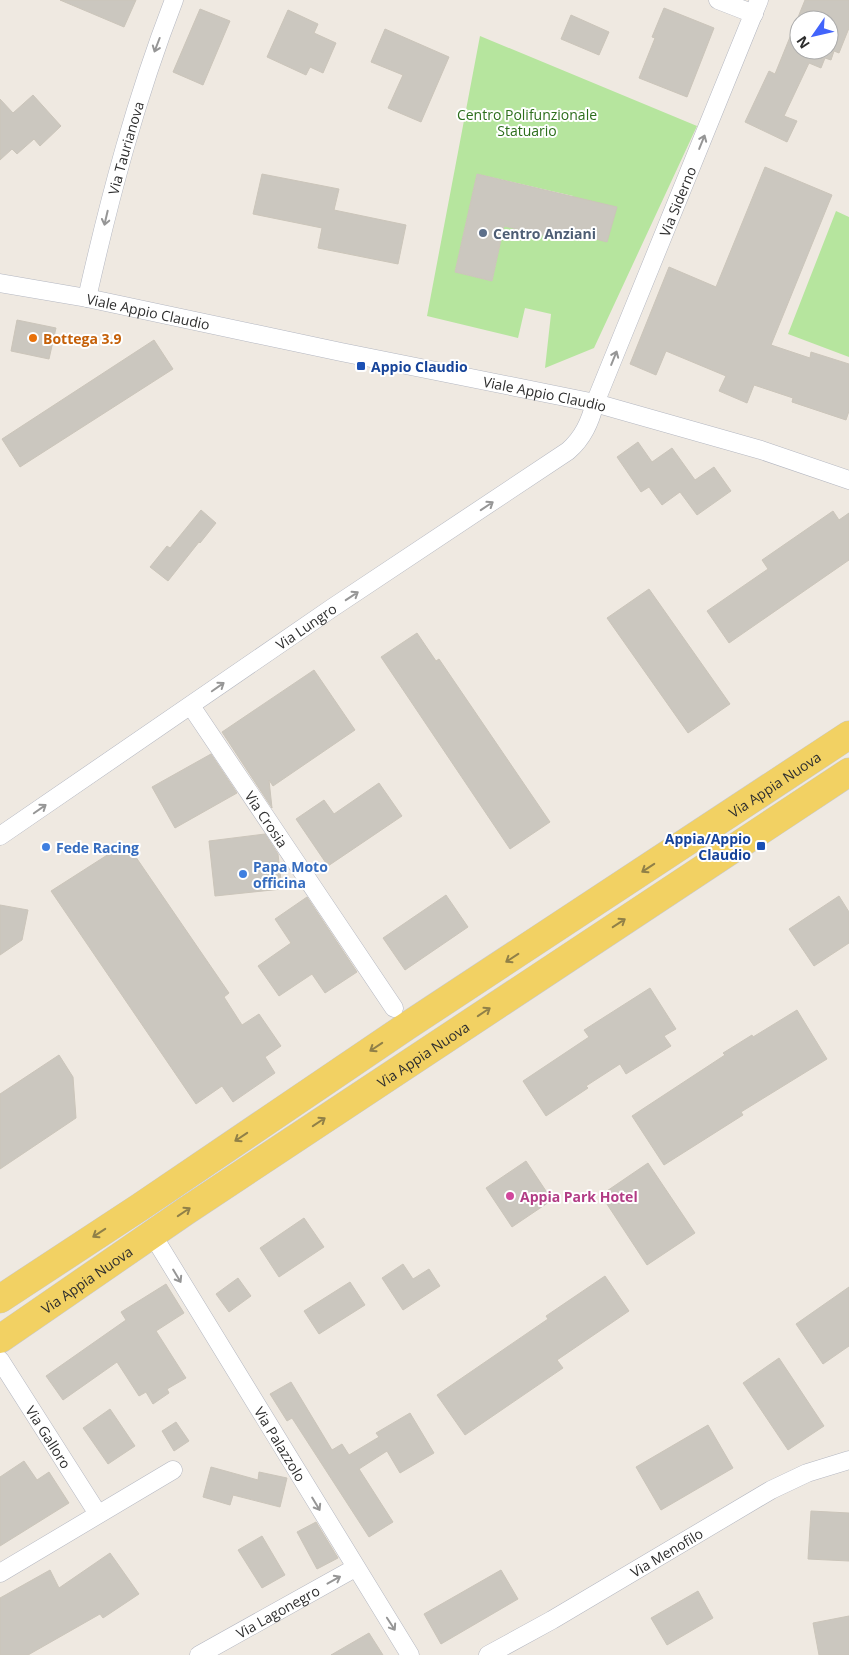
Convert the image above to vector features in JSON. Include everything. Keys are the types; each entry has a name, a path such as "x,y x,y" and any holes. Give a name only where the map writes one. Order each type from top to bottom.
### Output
{"main road":[{"name":"Via Appia Nuova","path":"0,1299 140,1207 407,1026 849,735"},
{"name":"Via Appia Nuova","path":"0,1339 152,1234 849,772"}],"street":[{"name":"Via Taurianova","path":"87,298 112,189 132,118 174,0"},
{"path":"718,0 756,7"},
{"name":"Via Siderno","path":"596,403 756,7"},
{"name":"Viale Appio Claudio","path":"0,283 87,298 341,352 596,403 761,450 849,480"},
{"name":"Via Lungro","path":"0,836 332,608 568,452 582,436 596,403"},
{"name":"Via Crosia","path":"191,706 394,1008"},
{"name":"Via Palazzolo","path":"152,1234 410,1655"},
{"name":"Via Galloro","path":"0,1360 98,1514"},
{"name":"Via Menofilo","path":"488,1655 552,1620 771,1490 807,1473 849,1460"},
{"path":"0,1573 172,1470"},
{"name":"Via Lagonegro","path":"199,1655 355,1568"}],"green space":[{"name":"Centro Polifunzionale Statuario","path":"480,36 697,126 594,348 545,368 551,314 525,308 518,338 427,316","holes":["477,174 573,196 563,239 504,226 492,281 455,272"]},
{"path":"836,211 849,217 849,357 788,334"}],"building":[{"path":"60,0 136,0 124,27"},
{"path":"805,0 849,0 849,28 839,53 839,10 801,10"},
{"path":"664,8 714,28 687,97 639,78 655,38 652,37"},
{"path":"200,9 230,21 203,85 173,72"},
{"path":"288,10 318,24 314,33 336,43 323,73 310,67 306,75 267,57"},
{"path":"571,15 609,32 599,55 561,39"},
{"path":"385,29 449,57 421,122 388,108 403,75 371,62"},
{"path":"789,39 789,60 824,60 821,68 809,63 784,116 797,121 787,142 745,122 769,71 775,74"},
{"path":"33,95 61,126 40,146 34,139 17,154 12,149 0,160 0,99 13,113"},
{"path":"765,167 832,195 771,345 810,358 811,352 849,364 849,411 846,420 792,402 793,398 754,385 747,403 719,391 726,376 666,351 656,375 630,364 669,267 716,287"},
{"path":"262,174 339,189 334,210 406,225 398,264 318,248 322,228 253,214"},
{"name":"Centro Anziani","path":"477,174 617,207 607,242 565,231 563,240 504,226 492,281 455,272"},
{"path":"17,320 56,328 49,359 11,351"},
{"path":"154,340 173,369 20,467 2,439"},
{"path":"638,442 652,462 672,448 695,480 714,467 731,491 697,515 680,492 662,505 649,487 641,492 617,457"},
{"path":"201,510 216,523 168,581 150,567 167,546 170,548"},
{"path":"833,511 839,520 849,513 849,560 729,643 707,611 768,569 762,560"},
{"path":"649,589 730,704 688,733 607,618"},
{"path":"417,633 436,661 439,659 550,822 510,849 381,657"},
{"path":"314,670 355,730 273,786 269,780 272,808 222,732"},
{"path":"211,754 237,793 175,828 152,787"},
{"path":"379,783 402,816 328,866 296,819 324,800 334,814"},
{"path":"265,834 278,854 282,889 215,896 209,841"},
{"path":"131,850 229,993 224,997 242,1025 259,1014 281,1046 265,1057 275,1073 233,1102 222,1086 196,1104 51,891 112,852"},
{"path":"446,895 468,927 405,970 383,938"},
{"path":"839,896 849,912 849,943 814,966 789,929"},
{"path":"307,897 357,972 325,993 312,974 279,996 258,966 291,943 275,919"},
{"path":"0,905 28,910 22,940 0,955"},
{"path":"650,988 676,1029 664,1036 671,1046 626,1074 620,1064 586,1086 588,1088 546,1116 523,1081 589,1037 584,1030"},
{"path":"797,1010 827,1059 741,1112 743,1115 664,1165 632,1116 725,1055 723,1053"},
{"path":"59,1055 73,1077 76,1118 0,1169 0,1094"},
{"path":"526,1161 552,1200 512,1227 486,1188"},
{"path":"648,1163 695,1233 647,1265 601,1195"},
{"path":"304,1218 324,1247 279,1277 260,1248"},
{"path":"403,1264 413,1279 429,1269 440,1286 403,1310 382,1278"},
{"path":"605,1276 629,1311 557,1360 563,1368 465,1435 437,1395 548,1319 546,1316"},
{"path":"238,1278 251,1296 229,1312 216,1294"},
{"path":"350,1282 365,1305 319,1334 304,1311"},
{"path":"166,1284 184,1313 156,1331 186,1378 167,1389 169,1393 153,1404 146,1392 139,1396 117,1362 63,1400 46,1376 126,1320 121,1312"},
{"path":"849,1287 849,1346 823,1364 796,1324"},
{"path":"779,1358 824,1426 788,1450 743,1383"},
{"path":"291,1382 332,1450 342,1444 349,1455 379,1437 376,1433 410,1413 434,1453 400,1473 387,1451 359,1469 393,1522 369,1537 292,1418 287,1421 270,1394"},
{"path":"110,1409 135,1446 108,1464 83,1428"},
{"path":"176,1422 189,1441 174,1451 162,1431"},
{"path":"708,1425 733,1468 661,1510 636,1467"},
{"path":"24,1461 37,1480 49,1472 69,1503 0,1546 0,1477"},
{"path":"211,1467 258,1480 259,1472 287,1478 280,1507 233,1495 230,1505 203,1497"},
{"path":"811,1511 849,1513 849,1561 808,1559"},
{"path":"316,1522 338,1558 317,1569 297,1532"},
{"path":"262,1536 285,1575 262,1588 238,1550"},
{"path":"110,1553 139,1594 103,1618 100,1614 28,1655 0,1655 0,1598 50,1570 59,1588"},
{"path":"501,1570 518,1599 441,1644 424,1614"},
{"path":"698,1591 713,1618 667,1645 651,1618"},
{"path":"849,1616 849,1655 819,1655 813,1623"},
{"path":"369,1633 383,1655 331,1655"}],"place":[{"name":"Centro Anziani","path":"483,233"},
{"name":"Bottega 3.9","path":"33,338"},
{"name":"Appio Claudio","path":"361,366"},
{"name":"Appia/Appio Claudio","path":"761,846"},
{"name":"Fede Racing","path":"46,847"},
{"name":"Papa Moto officina","path":"243,874"},
{"name":"Appia Park Hotel","path":"510,1196"}]}
